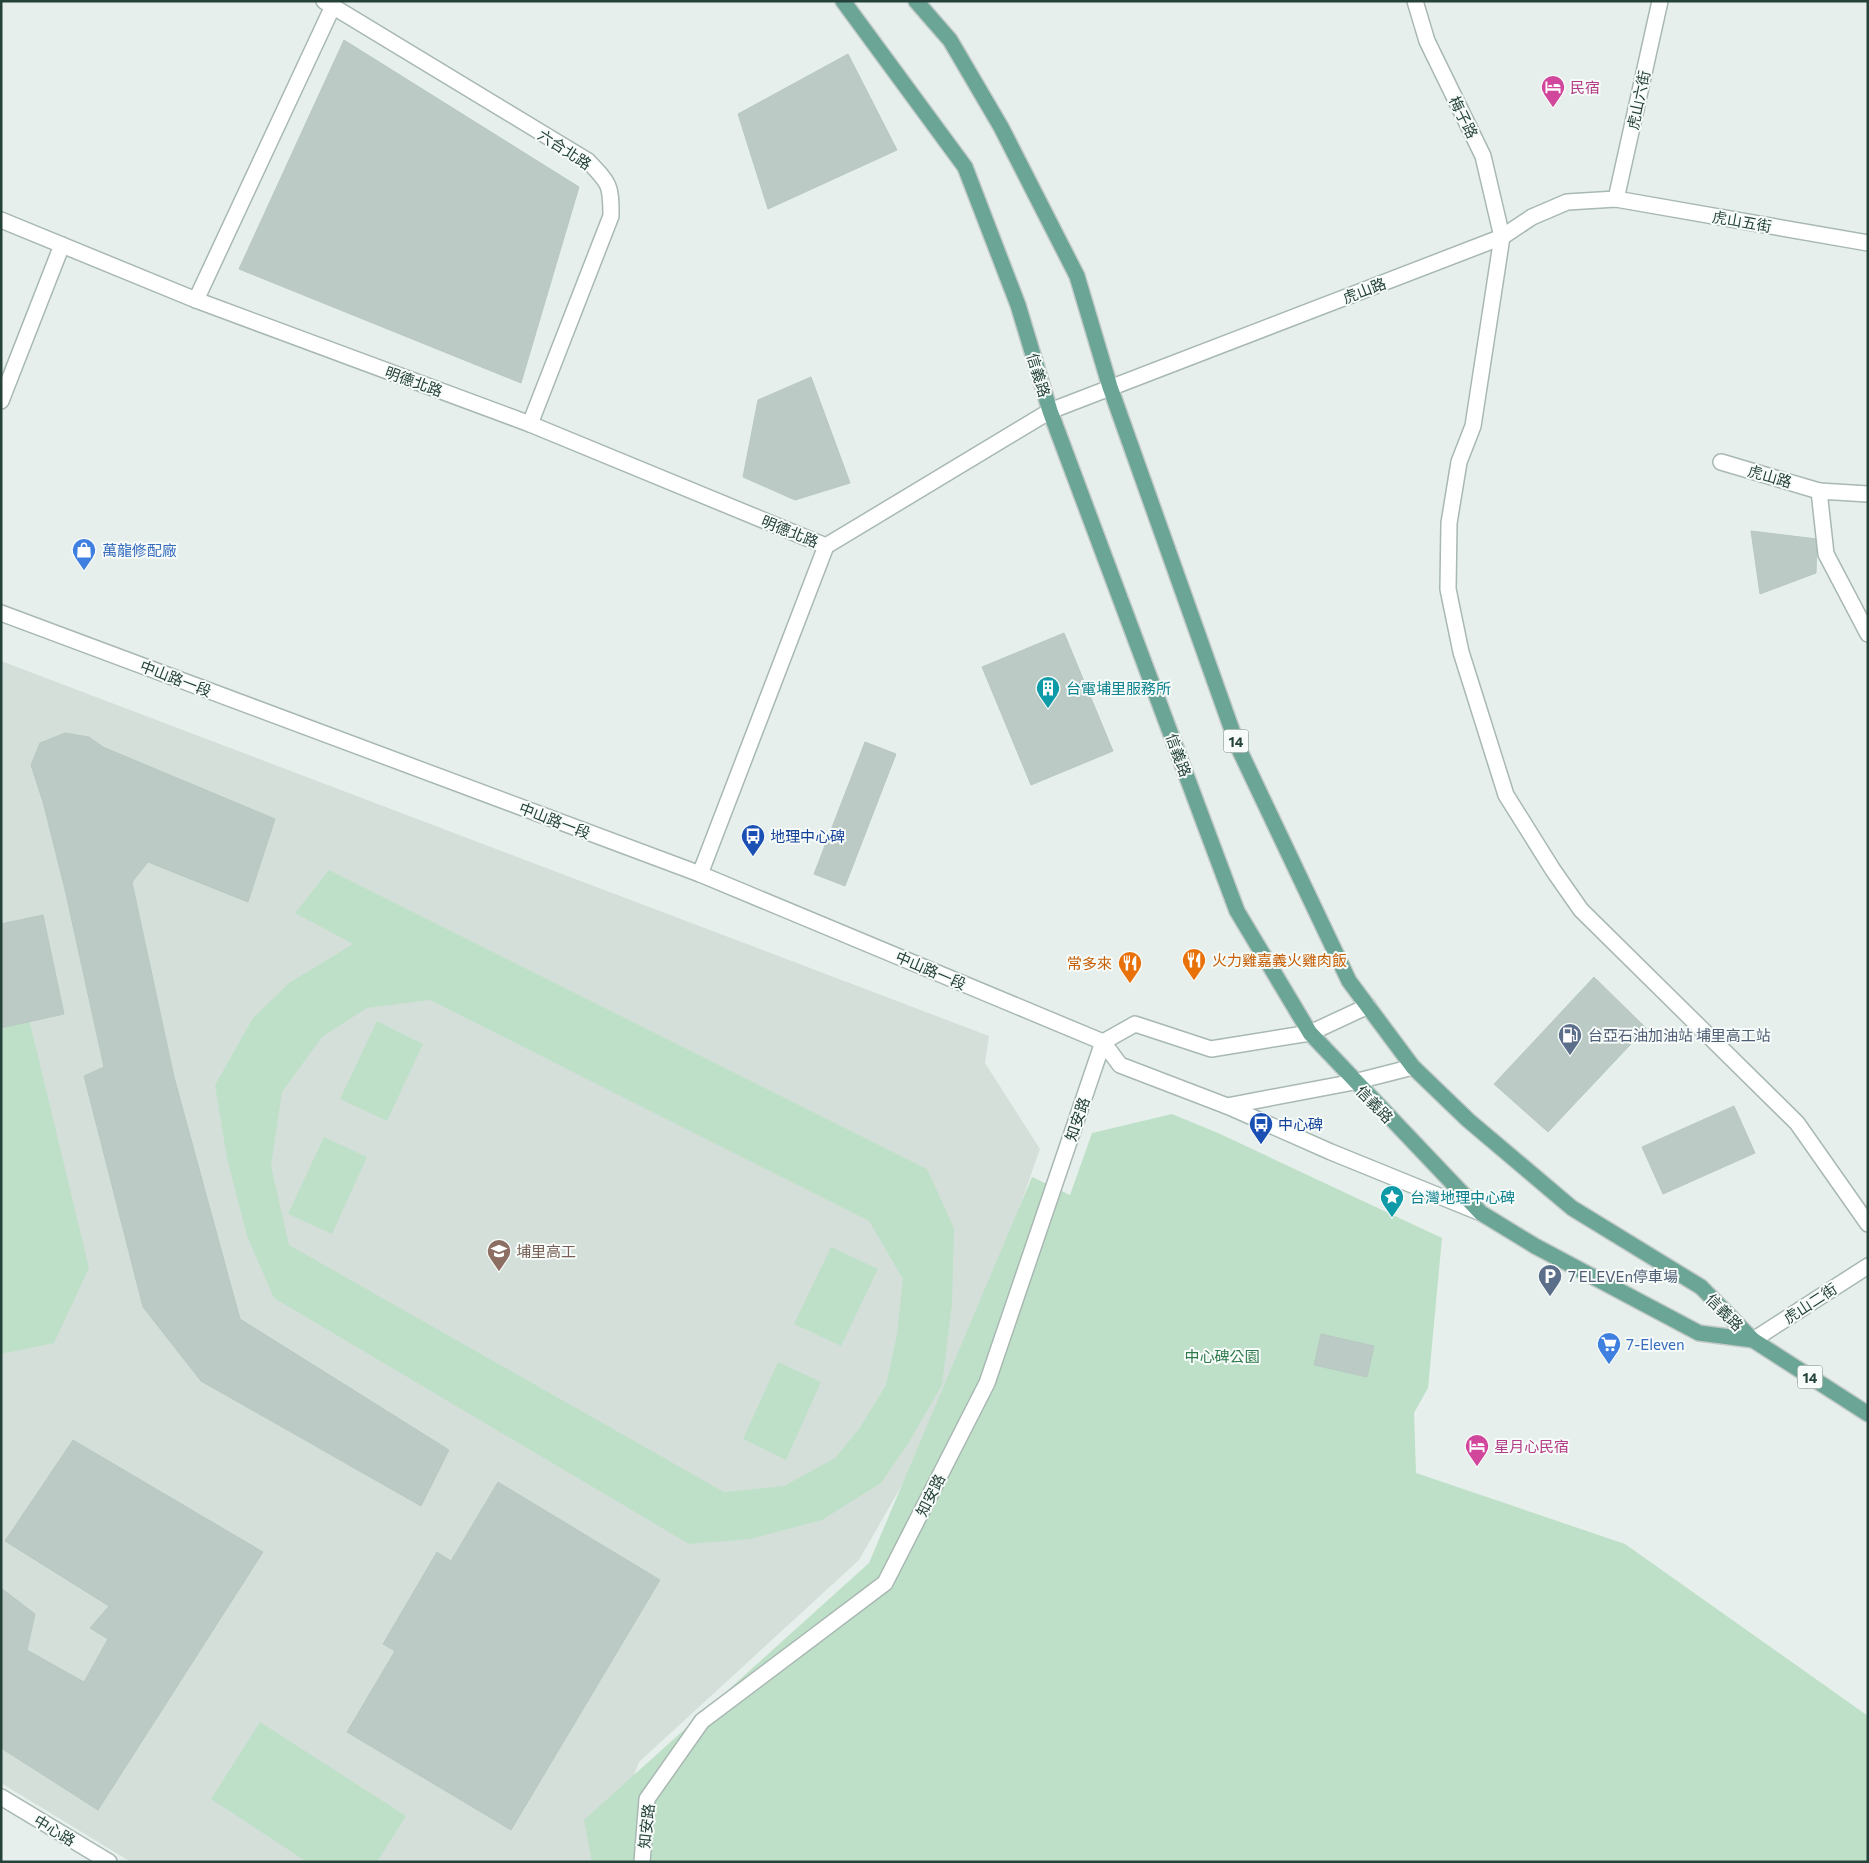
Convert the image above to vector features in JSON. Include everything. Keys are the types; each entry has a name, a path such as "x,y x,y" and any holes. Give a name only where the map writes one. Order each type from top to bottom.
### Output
{"main road":[{"name":"信義路","path":"843,1 965,167 1018,305 1050,411 1237,911 1310,1033 1354,1082 1481,1213 1535,1246 1699,1333 1753,1340"},
{"name":"信義路","path":"916,1 950,40 1001,127 1077,276 1110,387 1238,747 1349,981 1413,1067 1468,1120 1572,1208 1701,1287 1753,1340"},
{"name":"14","path":"1753,1340 1868,1414"}],"street":[{"name":"梅子路","path":"1415,1 1427,41 1483,156 1502,237"},
{"name":"虎山六街","path":"1616,199 1660,1"},
{"path":"196,300 329,4"},
{"name":"六合北路","path":"329,4 588,162 604,178 611,192 611,216 530,424"},
{"name":"虎山路","path":"1110,387 1502,237 1532,217 1566,202 1616,199"},
{"name":"虎山五街","path":"1616,199 1868,243"},
{"name":"明德北路","path":"1,220 196,300 530,424 826,546"},
{"path":"1502,237 1473,426 1459,462 1449,523 1448,589 1461,652 1506,796 1581,910 1797,1123 1868,1224"},
{"path":"1,401 62,246"},
{"name":"明德北路","path":"700,874 826,546 1050,411 1110,387"},
{"name":"虎山路","path":"1721,462 1819,491 1868,494"},
{"path":"1819,491 1826,554 1868,634"},
{"name":"中山路一段","path":"1,613 700,874 1103,1042"},
{"path":"1368,1006 1310,1033 1211,1049 1135,1024 1103,1042 1120,1065 1227,1106 1331,1152 1481,1213"},
{"name":"知安路","path":"642,1862 647,1799 702,1721 885,1583 987,1383 1103,1042"},
{"path":"1227,1106 1354,1082 1413,1067"},
{"name":"虎山二街","path":"1753,1340 1868,1266"},
{"name":"中心路","path":"1,1798 109,1862"}],"shaded area":[{"name":"埔里高工","path":"1,661 989,1036 985,1063 1040,1149 954,1394 859,1560 639,1762 618,1817 615,1862 131,1862 1,1783"}],"green space":[{"path":"329,870 927,1169 954,1228 952,1304 942,1385 909,1442 881,1483 822,1520 750,1539 689,1544 274,1298 247,1236 227,1158 215,1085 253,1018 289,983 353,944 295,913","holes":["430,1000 869,1221 903,1279 897,1334 886,1385 859,1429 835,1458 784,1486 724,1492 289,1245 271,1166 282,1092 322,1037 367,1008"]},
{"path":"29,1019 89,1268 54,1343 1,1354 1,1029"},
{"path":"377,1021 423,1044 387,1121 340,1099"},
{"name":"中心碑公園","path":"1172,1114 1218,1133 1442,1238 1428,1388 1414,1413 1416,1473 1625,1544 1868,1716 1868,1862 592,1862 584,1820 869,1563 1032,1177 1070,1195 1092,1133"},
{"path":"324,1137 367,1157 332,1234 288,1214"},
{"path":"831,1247 878,1269 841,1346 794,1324"},
{"path":"778,1362 821,1382 786,1460 743,1439"},
{"path":"260,1722 406,1816 377,1862 307,1862 211,1799"}],"building":[{"path":"344,40 579,187 521,383 239,269"},
{"path":"848,54 897,150 768,209 738,114"},
{"path":"811,377 850,483 795,500 743,477 758,400"},
{"path":"1751,531 1817,539 1816,573 1760,594"},
{"name":"台電埔里服務所","path":"1064,633 1113,751 1031,785 982,667"},
{"path":"65,733 89,737 103,747 275,819 248,902 148,862 132,882 174,1077 240,1319 449,1450 421,1506 201,1381 143,1307 84,1076 104,1067 66,894 43,802 31,765 40,743"},
{"path":"865,742 896,754 845,886 814,874"},
{"path":"43,915 64,1014 1,1028 1,924"},
{"name":"台亞石油加油站 埔里高工站","path":"1594,977 1646,1028 1548,1132 1494,1084"},
{"path":"1734,1106 1755,1153 1663,1194 1642,1147"},
{"path":"1321,1334 1374,1346 1367,1377 1314,1365"},
{"path":"73,1440 263,1552 98,1810 1,1748 1,1588 35,1614 27,1650 84,1682 108,1639 90,1628 109,1606 5,1541"},
{"path":"498,1482 660,1580 511,1830 347,1732 395,1651 383,1644 437,1552 451,1561"}],"place":[{"name":"民宿","path":"1553,108"},
{"name":"萬龍修配廠","path":"84,571"},
{"name":"台電埔里服務所","path":"1048,709"},
{"name":"地理中心碑","path":"753,857"},
{"name":"火力雞嘉義火雞肉飯","path":"1194,981"},
{"name":"常多來","path":"1130,984"},
{"name":"台亞石油加油站 埔里高工站","path":"1570,1056"},
{"name":"中心碑","path":"1261,1145"},
{"name":"台灣地理中心碑","path":"1392,1218"},
{"name":"埔里高工","path":"499,1272"},
{"name":"7 ELEVEn停車場","path":"1550,1297"},
{"name":"7-Eleven","path":"1609,1365"},
{"name":"星月心民宿","path":"1477,1467"}]}
